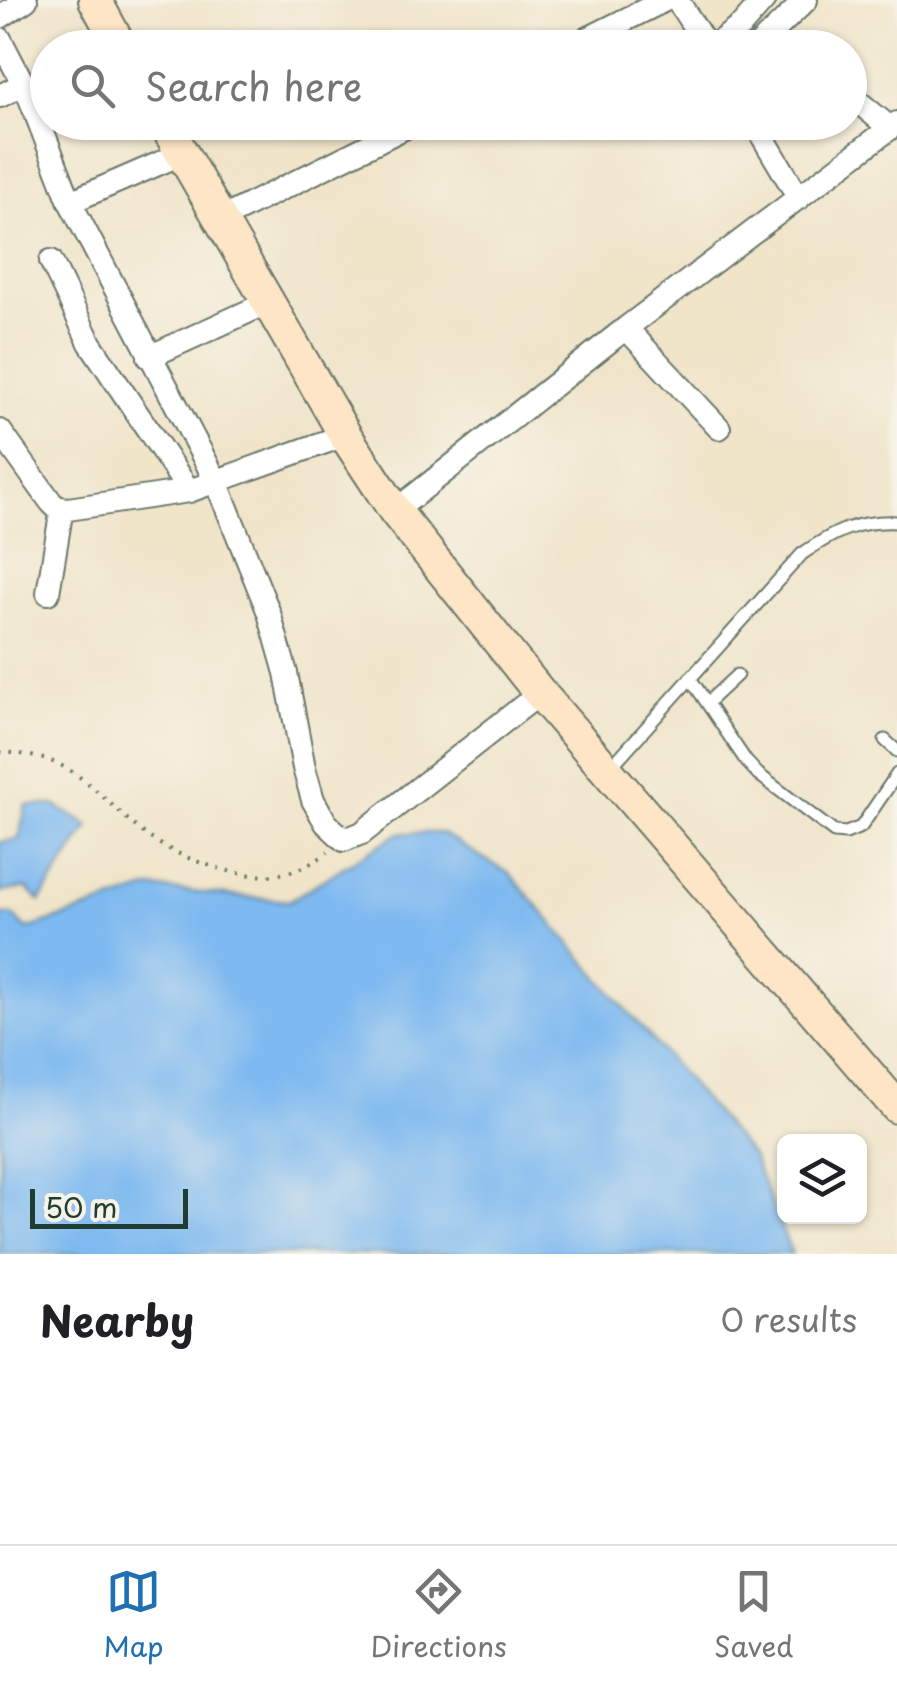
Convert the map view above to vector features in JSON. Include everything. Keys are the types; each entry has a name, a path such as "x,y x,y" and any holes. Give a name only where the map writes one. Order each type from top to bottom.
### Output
{"main road":[{"path":"95,0 112,30"},
{"path":"174,140 345,436 395,511 607,772 897,1108"}],"street":[{"path":"0,16 26,0"},
{"path":"605,30 666,0"},
{"path":"677,0 697,30"},
{"path":"735,30 764,0"},
{"path":"782,30 806,0"},
{"path":"0,39 30,102"},
{"path":"0,96 23,84"},
{"path":"395,511 626,328 894,126 867,107"},
{"path":"45,140 70,202 216,481 269,613 286,674 304,768 313,800 326,822 344,840 362,833 540,692"},
{"path":"219,220 380,140"},
{"path":"765,140 799,198"},
{"path":"70,202 181,154"},
{"path":"50,260 90,343 190,490"},
{"path":"149,357 267,303"},
{"path":"626,328 719,428"},
{"path":"0,431 51,502 62,508 190,490 345,436"},
{"path":"48,593 62,508"}],"lane":[{"path":"607,772 802,554 832,533 858,524 897,522"},
{"path":"707,703 737,674"},
{"path":"690,678 758,774 834,832 861,828 897,774"},
{"path":"885,740 897,750"}],"path":[{"path":"0,752 54,762 82,780 151,839 180,855 217,867 277,875 314,863 344,840"}],"water":[{"path":"26,805 54,805 89,826 40,901 26,888 0,892 0,842 19,839"},
{"path":"399,833 441,833 510,874 752,1156 792,1254 0,1254 0,915 13,915 27,929 151,888 289,901"}]}
